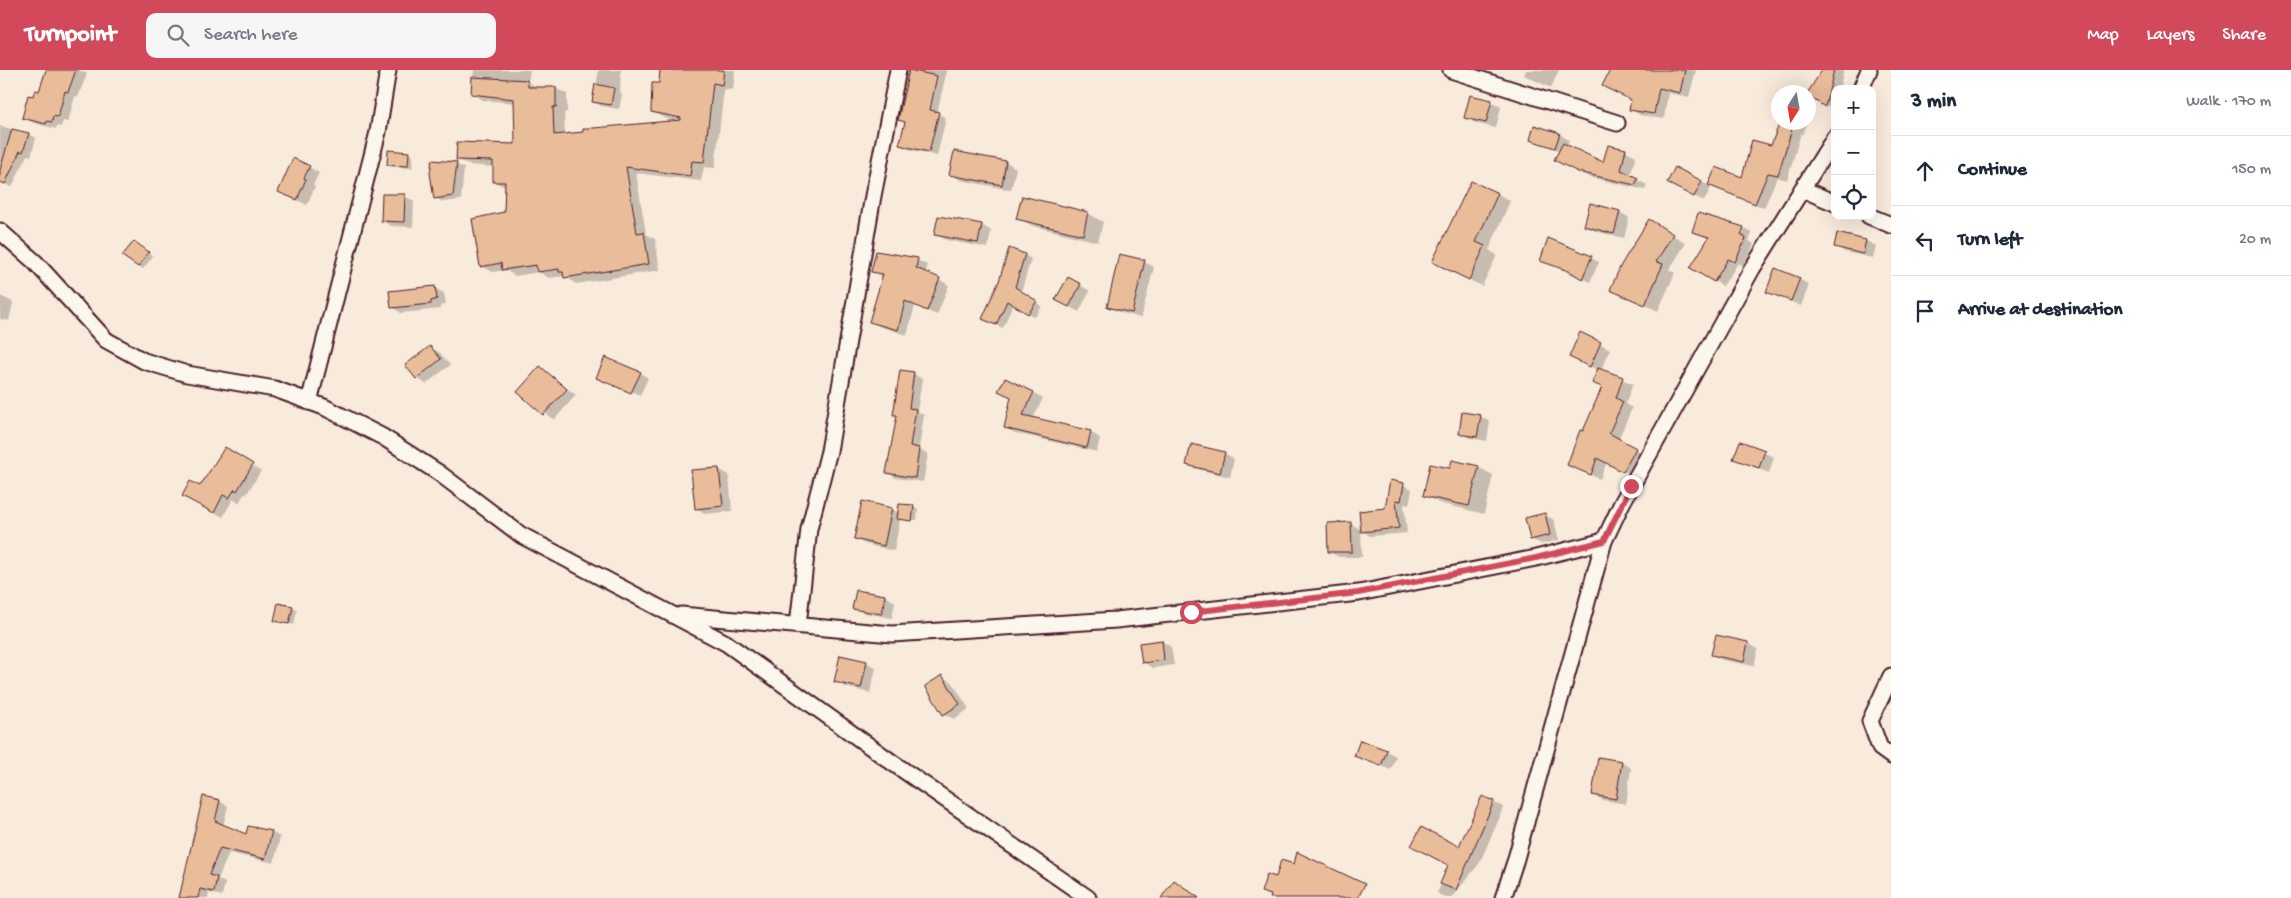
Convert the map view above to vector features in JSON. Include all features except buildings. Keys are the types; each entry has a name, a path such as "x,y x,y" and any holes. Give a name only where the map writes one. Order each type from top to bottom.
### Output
{"street":[{"path":"309,402 378,132 388,70"},
{"path":"798,625 809,529 829,452 873,196 898,70"},
{"path":"1451,70 1617,123"},
{"path":"1863,85 1869,70"},
{"path":"1503,898 1515,862 1604,541 1622,503 1752,269 1831,143"},
{"path":"1802,189 1831,201"},
{"path":"1876,219 1891,225"},
{"path":"0,231 35,262 106,340 137,357 187,374 275,389 309,402 383,437 439,473 521,536 726,643 893,763 1088,898"},
{"path":"674,615 892,634 1126,619 1358,593 1536,558 1604,541"},
{"path":"1891,676 1870,721 1880,748 1891,756"}],"route":[{"path":"1191,612 1358,593 1536,558 1604,541 1631,486"}]}
